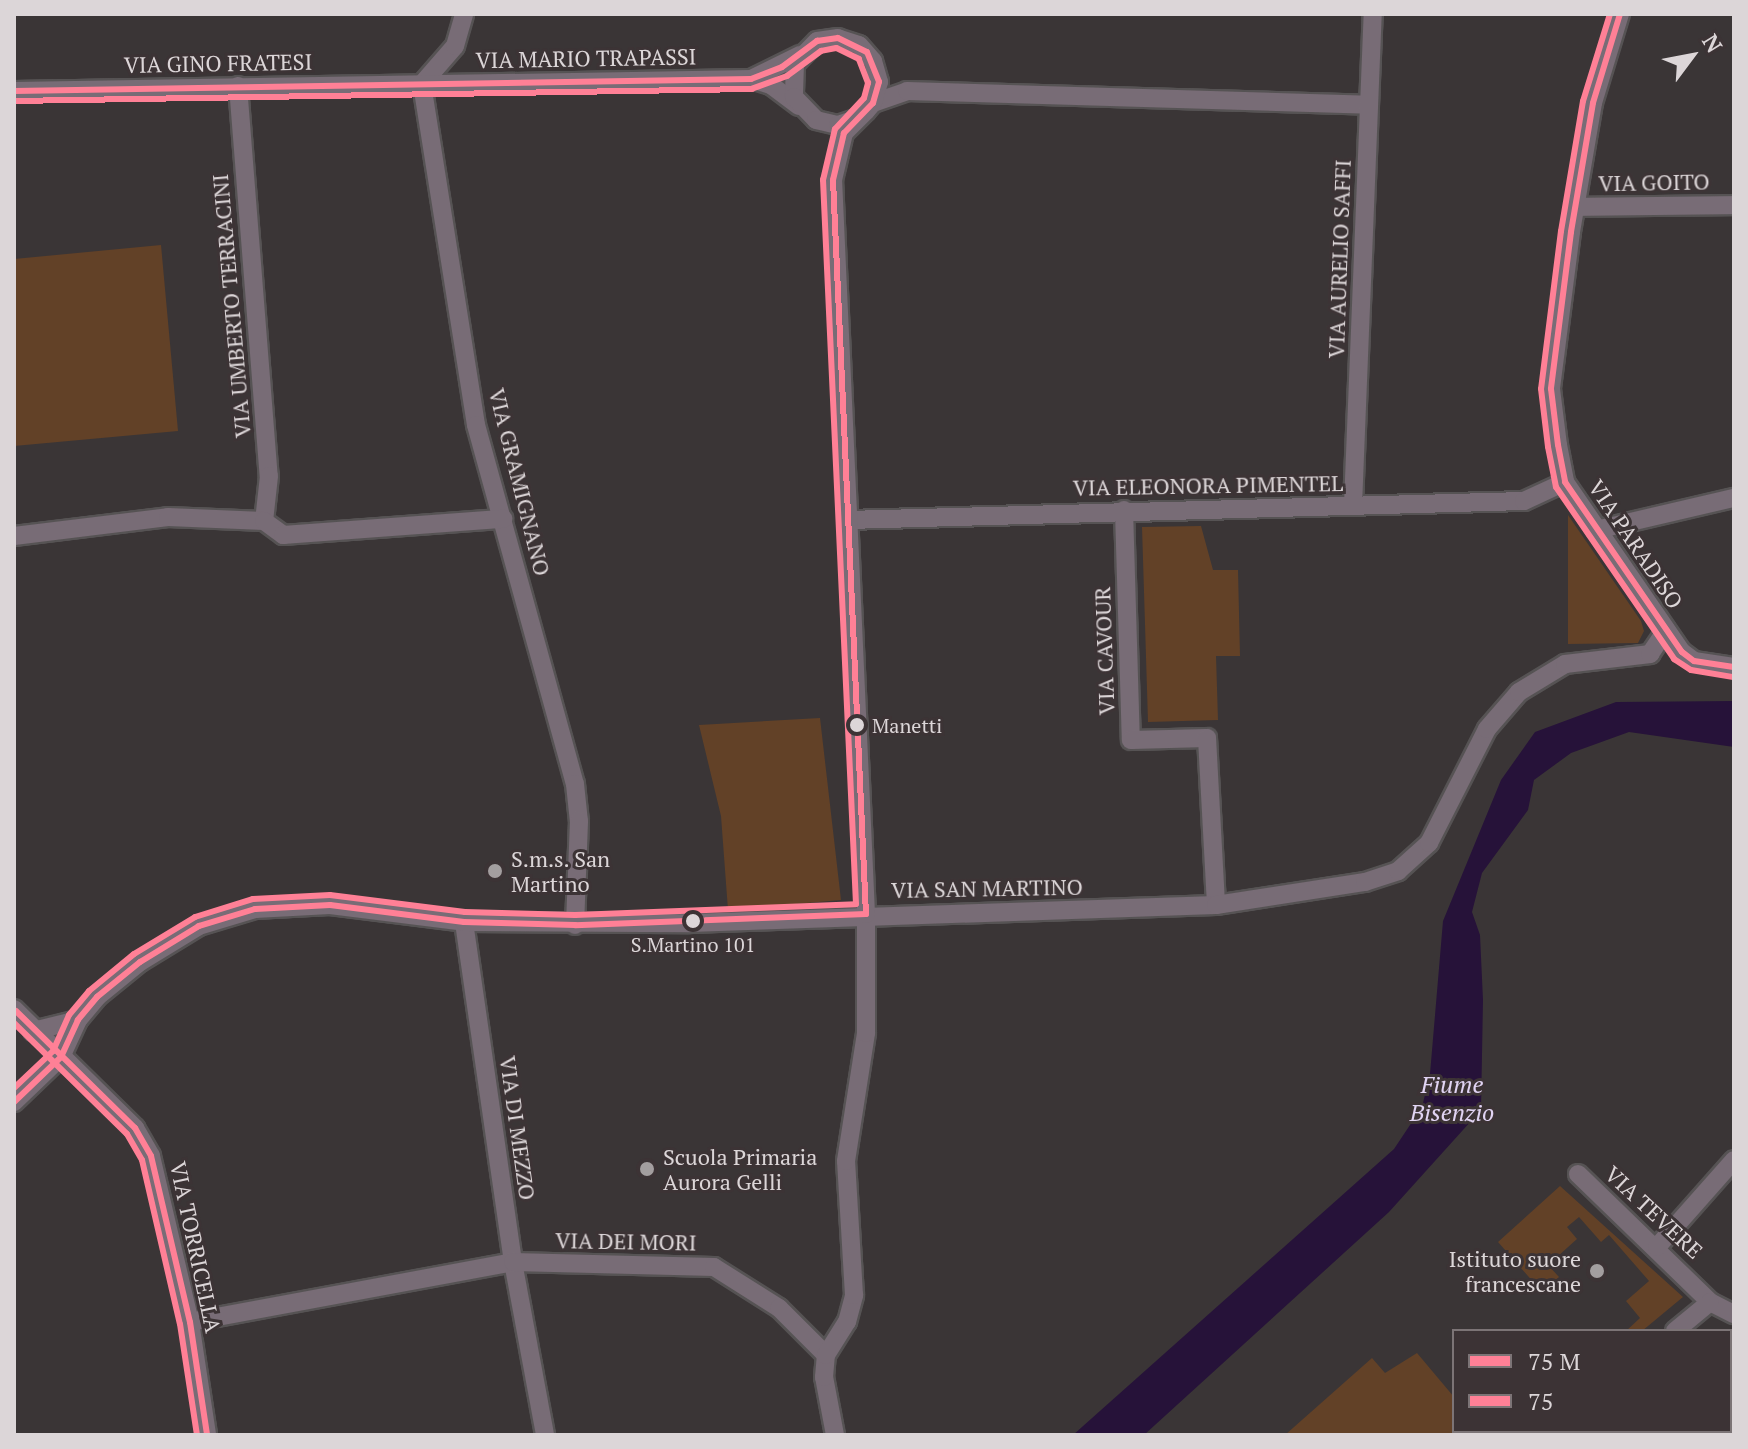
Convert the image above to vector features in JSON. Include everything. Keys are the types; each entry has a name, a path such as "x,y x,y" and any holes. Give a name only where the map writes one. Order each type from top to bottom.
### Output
{"street":[{"path":"422,84 455,46 464,14"},
{"name":"VIA AURELIO SAFFI","path":"1353,505 1373,14"},
{"name":"VIA PARADISO","path":"1620,14 1593,103 1575,207 1551,389 1565,482 1666,630 1690,659 1734,667"},
{"path":"835,1435 824,1377 826,1355 847,1322 854,1295 846,1161 866,1033 866,914 833,180 825,139 803,110 792,75 800,55 817,41 849,40 867,52 877,71 907,91"},
{"name":"VIA MARIO TRAPASSI","path":"751,79 800,55"},
{"path":"873,103 877,71"},
{"name":"VIA MARIO TRAPASSI","path":"422,84 751,79 771,85 803,110"},
{"name":"VIA GINO FRATESI","path":"14,91 422,84"},
{"name":"VIA GRAMIGNANO","path":"422,84 476,425 575,784 579,821 575,925"},
{"name":"VIA UMBERTO TERRACINI","path":"238,86 269,476 264,521"},
{"path":"833,180 839,146 858,118 873,103 907,91 1369,105"},
{"path":"803,110 827,124 858,118"},
{"name":"VIA GOITO","path":"1575,207 1734,205"},
{"name":"VIA ELEONORA PIMENTEL","path":"848,520 1528,501 1565,482"},
{"path":"1596,530 1734,498"},
{"name":"VIA CAVOUR","path":"1124,510 1131,740 1207,738 1216,905"},
{"path":"14,536 168,517 264,521 283,535 503,519"},
{"name":"VIA SAN MARTINO","path":"14,1102 61,1057 78,1020 97,997 154,951 237,913 330,905 464,922 575,925 1216,905 1365,882 1398,871 1438,830 1487,729 1519,692 1565,664 1650,654 1666,630"},
{"name":"VIA DI MEZZO","path":"464,922 513,1262 545,1435"},
{"name":"VIA TORRICELLA","path":"14,1009 135,1128 151,1156 190,1322 207,1435"},
{"path":"33,1031 78,1020"},
{"path":"1657,1247 1734,1160"},
{"name":"VIA TEVERE","path":"1578,1174 1657,1247 1710,1302 1734,1314"},
{"name":"VIA DEI MORI","path":"190,1322 513,1262 714,1267 779,1308 826,1355"},
{"path":"1677,1329 1710,1302"}],"shaded area":[{"path":"161,245 178,431 14,446 14,259"},
{"path":"1568,515 1641,621 1644,631 1638,643 1568,644"},
{"path":"1201,526 1213,570 1238,570 1240,656 1216,656 1218,720 1148,722 1142,527"},
{"path":"820,718 841,900 728,910 721,816 699,725"},
{"path":"1560,1186 1683,1297 1644,1329 1628,1329 1640,1318 1626,1301 1649,1281 1609,1235 1601,1242 1579,1217 1567,1227 1577,1239 1548,1265 1559,1277 1542,1292 1498,1242"},
{"path":"1417,1353 1452,1395 1452,1433 1486,1435 1285,1435 1372,1358 1385,1373"},
{"path":"1732,1386 1734,1435 1576,1435 1732,1433"}],"water":[{"name":"Fiume Bisenzio","path":"1734,701 1734,747 1629,732 1571,753 1534,780 1528,810 1482,873 1472,912 1480,935 1483,1000 1481,1110 1389,1212 1144,1435 1073,1435 1394,1149 1422,1107 1430,1074 1443,921 1501,780 1535,732 1616,702"}],"transit line":[{"name":"75","path":"1610,14 1583,101 1561,231 1541,389 1548,447 1556,487 1674,659 1691,670 1733,677"},
{"path":"1620,14 1593,103 1571,232 1551,389 1558,445 1565,482 1682,652 1694,661 1734,667"},
{"path":"14,91 751,79 782,67 817,41 838,38 867,52 879,82 873,103 844,133 833,180 866,914 575,925 464,922 330,905 255,909 199,926 140,962 97,997 78,1020 61,1057 14,1102"},
{"name":"75","path":"14,101 752,89 787,76 821,51 836,48 859,59 868,83 864,98 835,129 823,180 856,904 575,915 465,912 330,895 253,899 195,917 134,954 89,991 69,1015 53,1051 14,1088"},
{"path":"16,1011 135,1128 151,1156 190,1322 207,1435"},
{"name":"75","path":"14,1023 127,1134 142,1160 180,1324 197,1435"}],"place":[{"name":"Manetti","path":"857,725"},
{"name":"S.m.s. San Martino","path":"495,871"},
{"name":"S.Martino 101","path":"693,921"},
{"name":"Scuola Primaria Aurora Gelli","path":"647,1169"},
{"name":"Istituto suore francescane","path":"1597,1271"}]}
